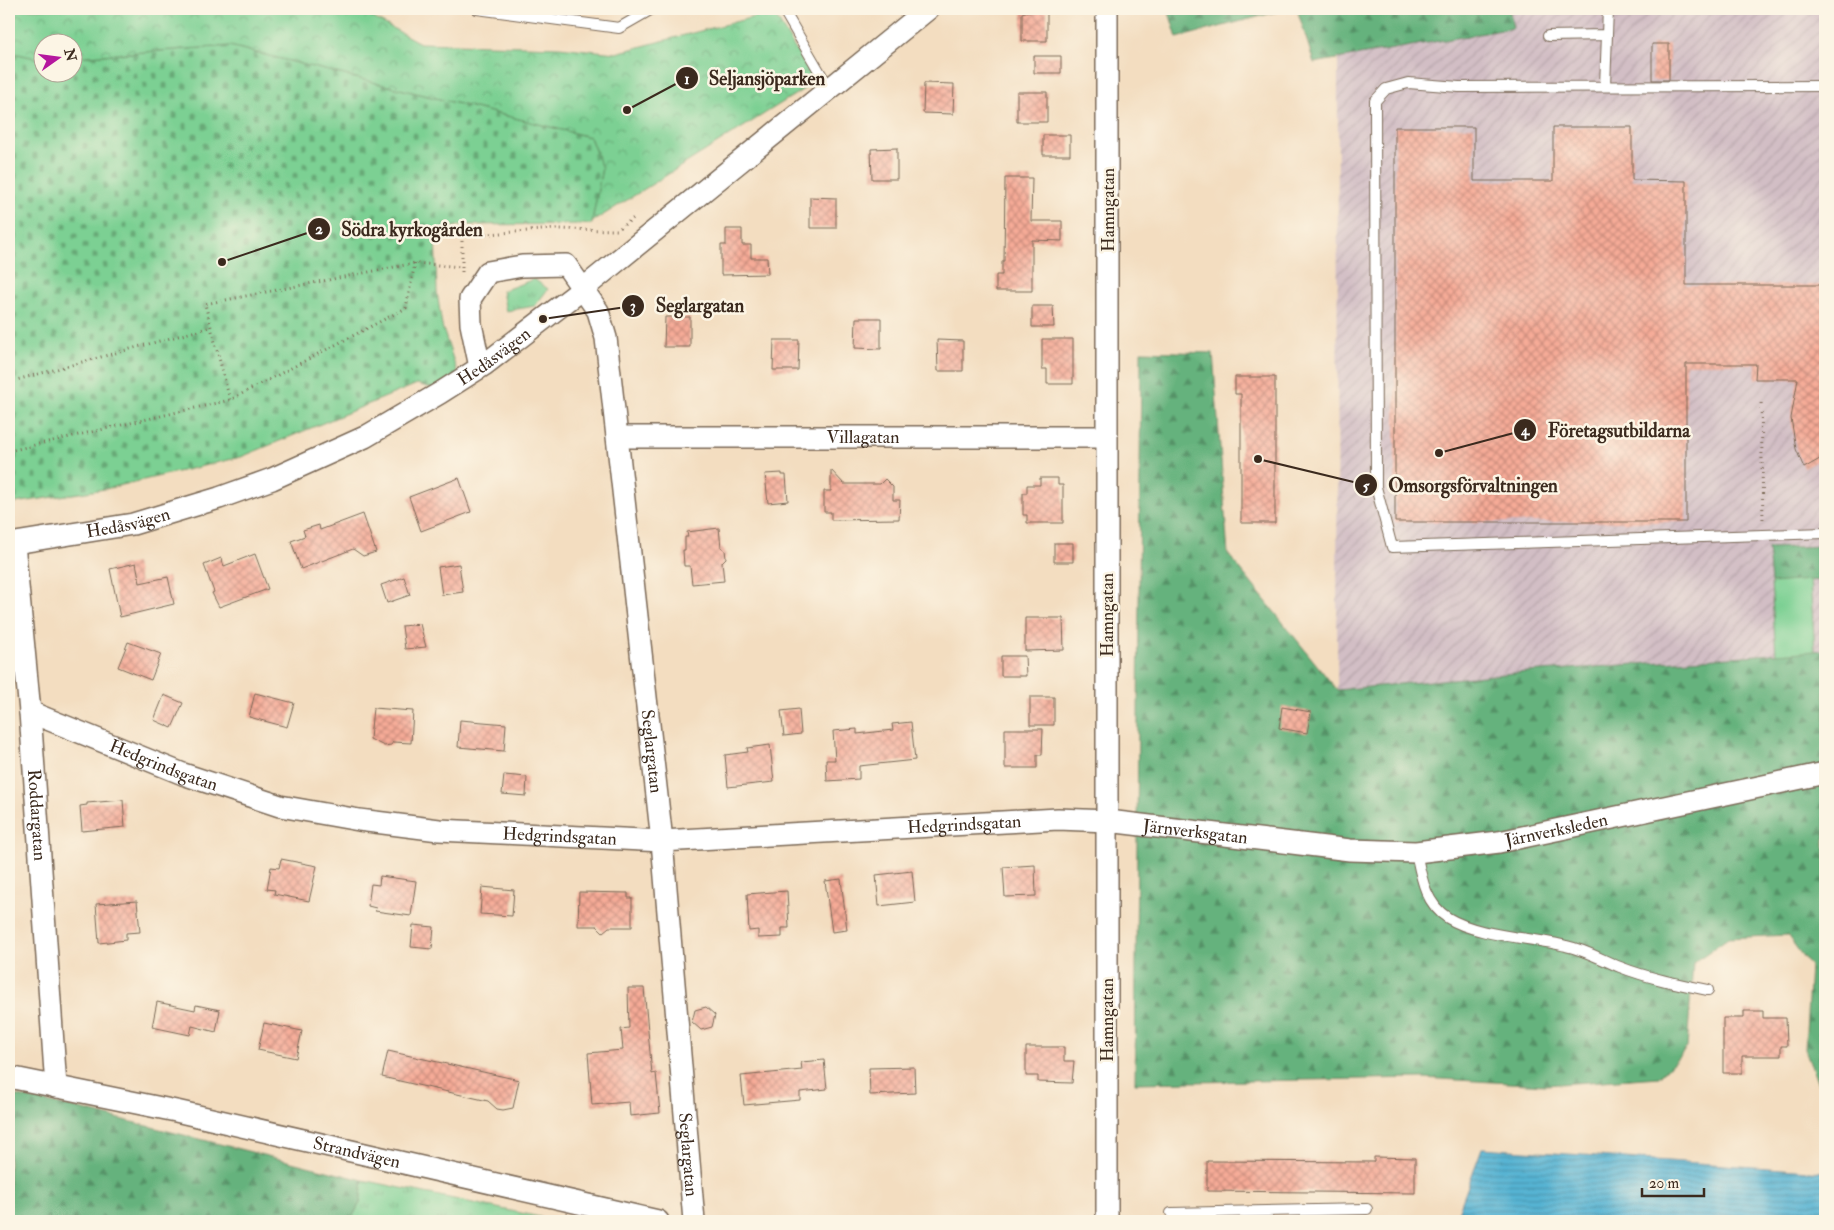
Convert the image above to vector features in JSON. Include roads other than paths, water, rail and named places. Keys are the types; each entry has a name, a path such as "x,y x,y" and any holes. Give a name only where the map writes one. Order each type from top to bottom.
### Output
{"street":[{"name":"Hedåsvägen","path":"11,544 133,524 219,498 272,479 366,437 480,367 584,288 928,9"},
{"name":"Hamngatan","path":"1107,9 1107,1221"},
{"name":"Seglargatan","path":"480,367 471,324 470,299 488,272 522,266 566,265 584,288 598,311 606,338 619,437 662,841 694,1221"},
{"name":"Villagatan","path":"619,437 1106,437"},
{"name":"Roddargatan","path":"11,544 30,712 56,1087"},
{"name":"Hedgrindsgatan","path":"30,712 183,774 280,806 359,820 439,830 662,841 1058,819 1108,821"},
{"name":"Järnverksleden","path":"1284,843 1350,850 1416,852 1499,842 1825,773"},
{"name":"Järnverksgatan","path":"1108,821 1284,843"},
{"name":"Strandvägen","path":"9,1077 176,1111 658,1221"}],"lane":[{"path":"477,9 619,28 652,9"},
{"path":"783,9 829,88"},
{"path":"1605,86 1608,9"},
{"path":"1548,36 1607,35"},
{"path":"1825,86 1459,86 1408,83 1386,89 1375,101 1376,487 1392,547 1825,533"},
{"path":"1416,852 1423,885 1428,896 1434,907 1448,919 1493,933 1566,946 1593,954 1619,966 1670,983 1708,990"},
{"path":"1171,1213 1228,1217 1367,1209"}],"water":[{"path":"1482,1148 1825,1172 1825,1221 1455,1221"}],"place":[{"name":"Seljansjöparken","path":"627,110"},
{"name":"Södra kyrkogården","path":"222,262"},
{"name":"Seglargatan","path":"543,319"},
{"name":"Företagsutbildarna","path":"1439,453"},
{"name":"Omsorgsförvaltningen","path":"1258,459"}]}
